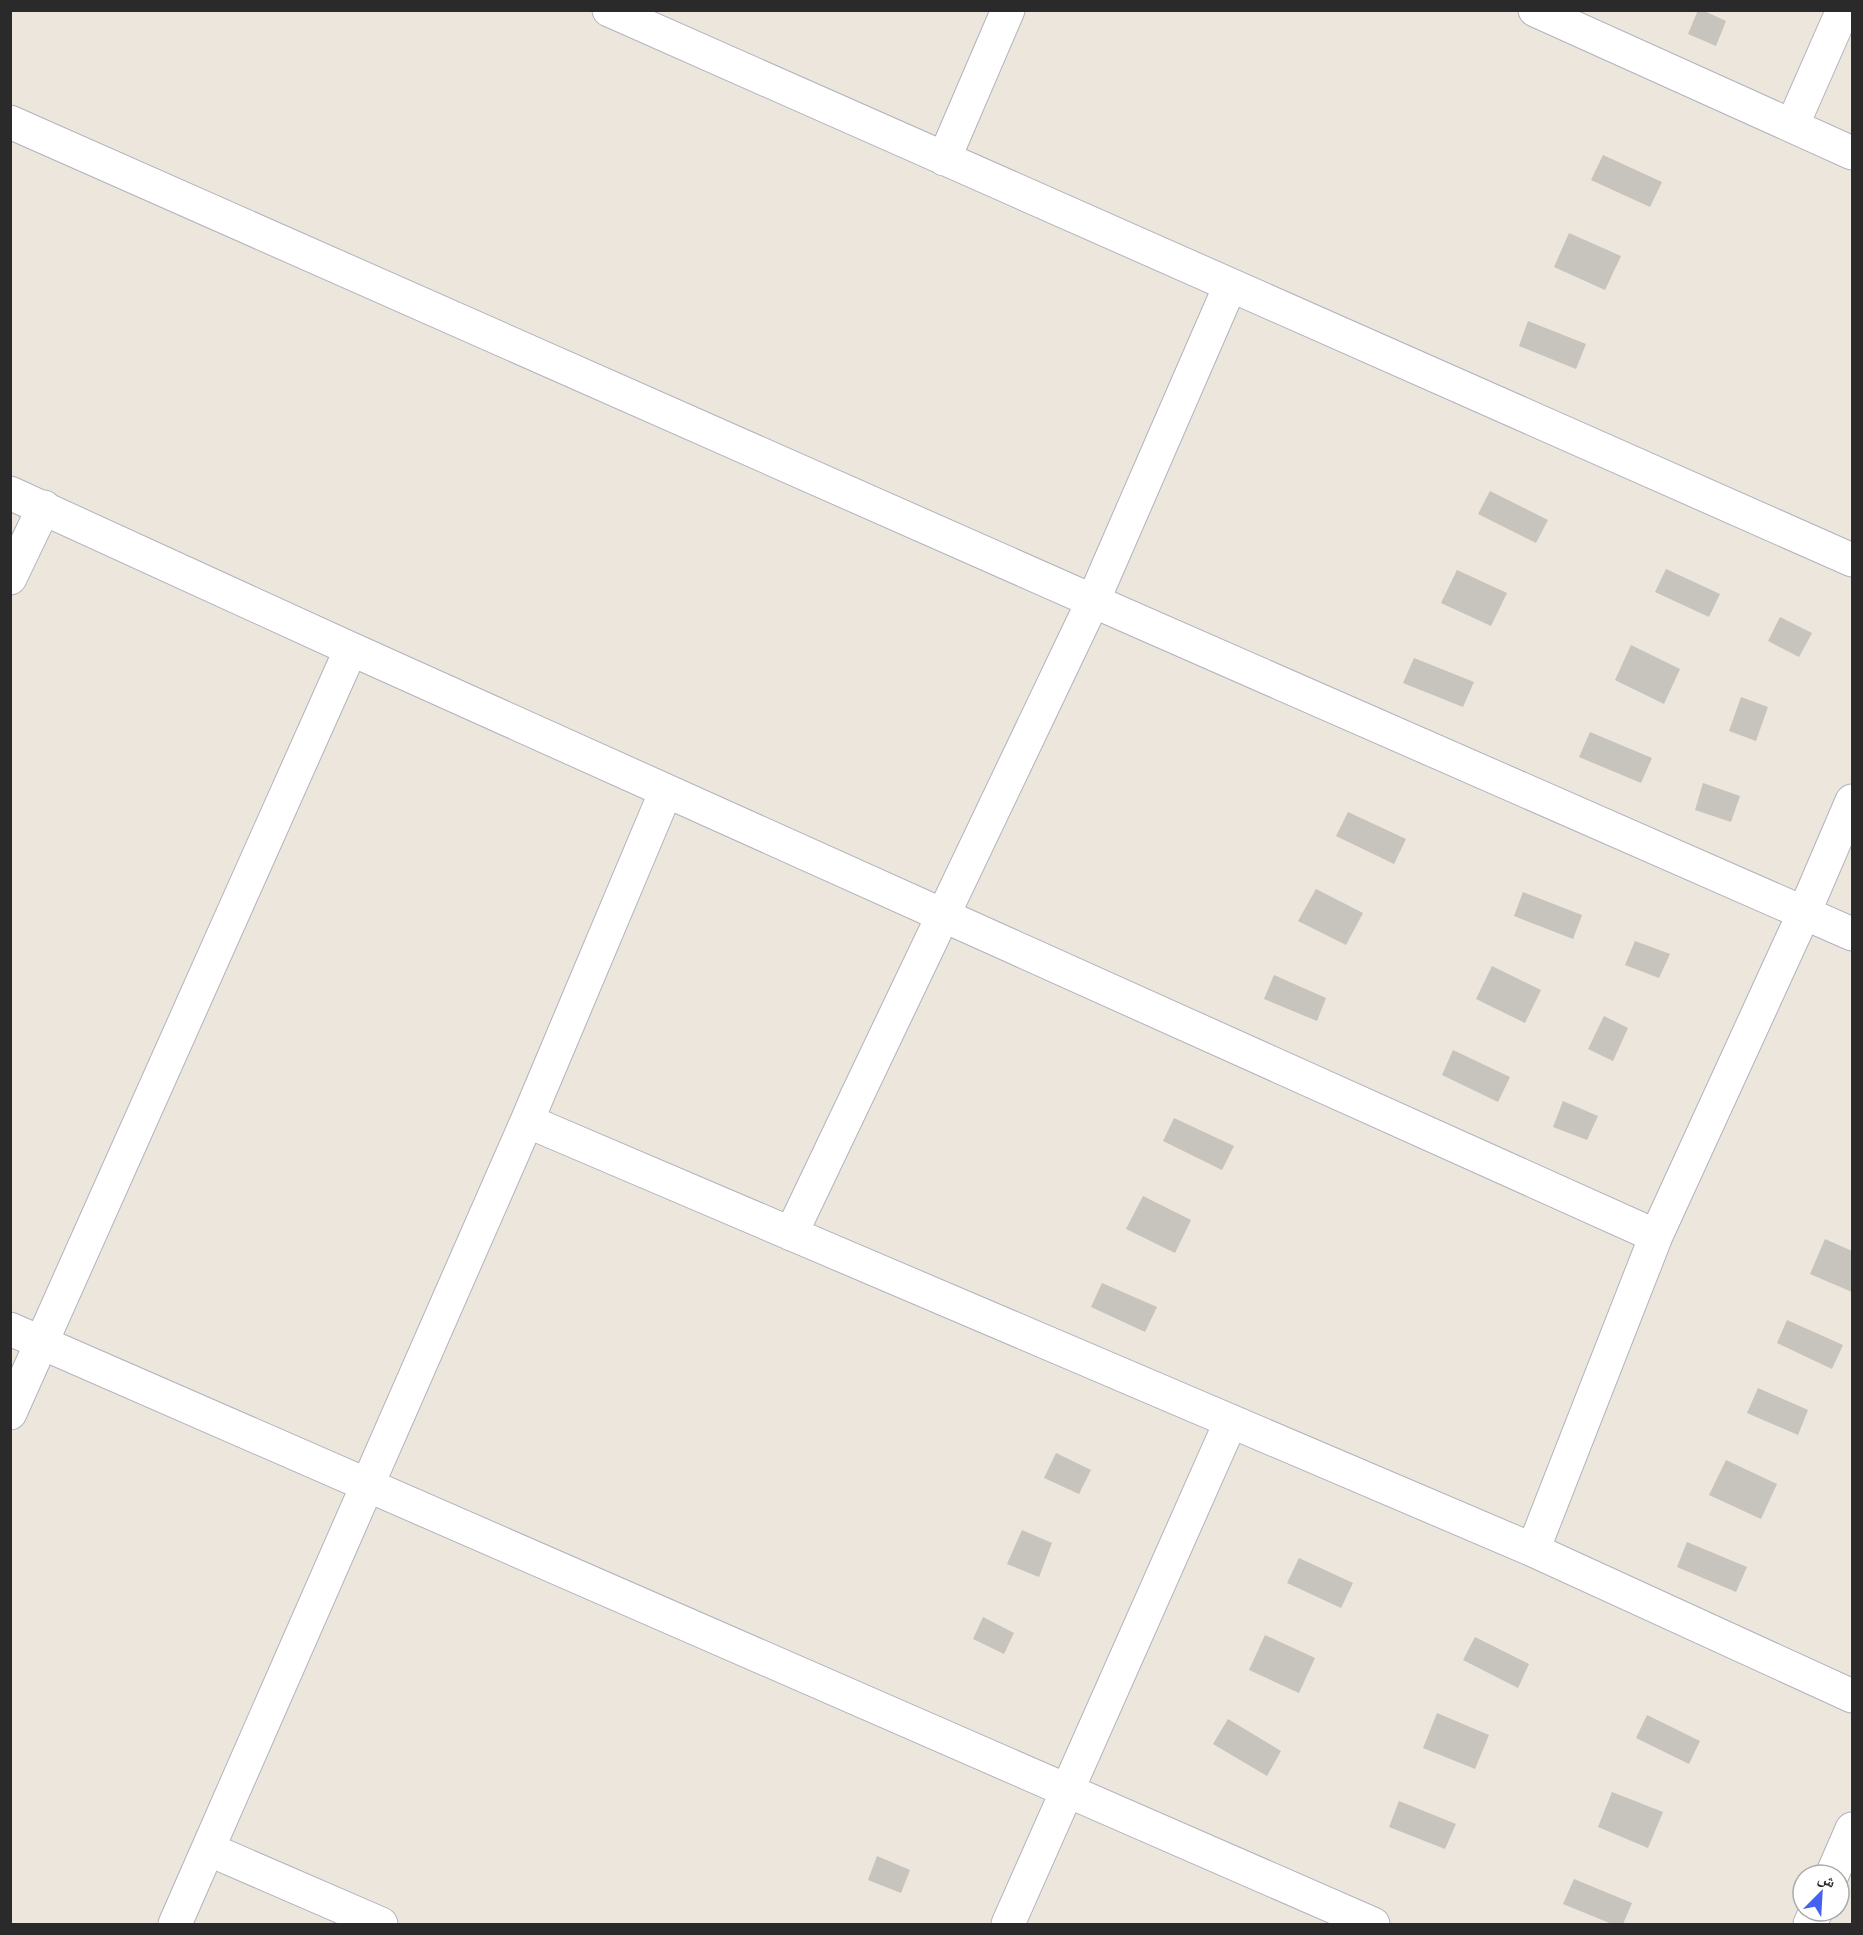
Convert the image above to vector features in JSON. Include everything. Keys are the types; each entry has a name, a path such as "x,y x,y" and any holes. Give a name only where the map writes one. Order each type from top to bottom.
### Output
{"street":[{"path":"944,159 1008,10"},
{"path":"1535,10 1852,153"},
{"path":"1792,126 1843,10"},
{"path":"620,13 1230,286 1852,560"},
{"path":"10,122 1852,934"},
{"path":"791,1234 1093,601 1230,286"},
{"path":"10,493 351,649 1656,1236"},
{"path":"10,578 44,507"},
{"path":"10,1413 351,649"},
{"path":"175,1924 527,1121 666,791"},
{"path":"1533,1550 1656,1236 1804,913 1852,801"},
{"path":"527,1121 1533,1550 1852,1696"},
{"path":"10,1329 1373,1924"},
{"path":"1008,1924 1231,1421"},
{"path":"1837,1863 1852,1829"},
{"path":"208,1849 381,1924"}],"building":[{"path":"1698,10 1726,21 1716,46 1688,34"},
{"path":"1603,155 1662,182 1650,207 1591,180"},
{"path":"1569,233 1621,256 1605,290 1554,267"},
{"path":"1528,321 1586,344 1576,369 1519,346"},
{"path":"1490,491 1548,520 1536,543 1478,514"},
{"path":"1666,569 1720,594 1709,617 1655,592"},
{"path":"1457,570 1507,593 1491,626 1441,603"},
{"path":"1780,617 1812,633 1799,657 1768,641"},
{"path":"1631,645 1680,669 1664,704 1615,680"},
{"path":"1414,658 1474,682 1463,707 1403,683"},
{"path":"1741,697 1768,707 1756,741 1729,731"},
{"path":"1590,732 1652,758 1641,783 1579,757"},
{"path":"1703,783 1740,796 1731,822 1695,810"},
{"path":"1348,812 1406,839 1394,864 1336,836"},
{"path":"1316,889 1363,913 1346,945 1298,921"},
{"path":"1523,892 1582,915 1573,939 1514,916"},
{"path":"1635,941 1670,954 1659,978 1625,965"},
{"path":"1492,966 1541,990 1525,1023 1476,999"},
{"path":"1274,975 1326,998 1317,1021 1264,999"},
{"path":"1604,1016 1628,1028 1613,1061 1588,1049"},
{"path":"1453,1050 1510,1077 1498,1102 1442,1075"},
{"path":"1563,1101 1598,1116 1587,1140 1553,1127"},
{"path":"1174,1118 1234,1146 1222,1170 1163,1141"},
{"path":"1143,1196 1191,1220 1175,1253 1126,1229"},
{"path":"1825,1239 1852,1251 1852,1292 1810,1274"},
{"path":"1102,1283 1157,1307 1145,1332 1091,1307"},
{"path":"1787,1320 1843,1345 1832,1369 1777,1343"},
{"path":"1758,1388 1808,1410 1798,1435 1747,1413"},
{"path":"1056,1453 1091,1470 1079,1494 1044,1478"},
{"path":"1726,1460 1777,1484 1761,1519 1709,1495"},
{"path":"1022,1530 1052,1543 1039,1577 1007,1564"},
{"path":"1687,1542 1747,1567 1736,1592 1677,1567"},
{"path":"1299,1558 1353,1583 1341,1608 1287,1583"},
{"path":"983,1617 1014,1633 1004,1654 973,1639"},
{"path":"1265,1635 1315,1658 1299,1693 1249,1670"},
{"path":"1475,1637 1529,1664 1518,1688 1463,1660"},
{"path":"1437,1713 1489,1735 1475,1769 1423,1748"},
{"path":"1647,1715 1700,1741 1689,1764 1636,1738"},
{"path":"1228,1719 1281,1751 1267,1776 1213,1744"},
{"path":"1612,1792 1663,1812 1648,1848 1598,1827"},
{"path":"1399,1801 1456,1824 1445,1849 1389,1827"},
{"path":"877,1856 910,1870 901,1893 868,1880"},
{"path":"1574,1879 1632,1903 1623,1924 1612,1924 1563,1904"}]}
